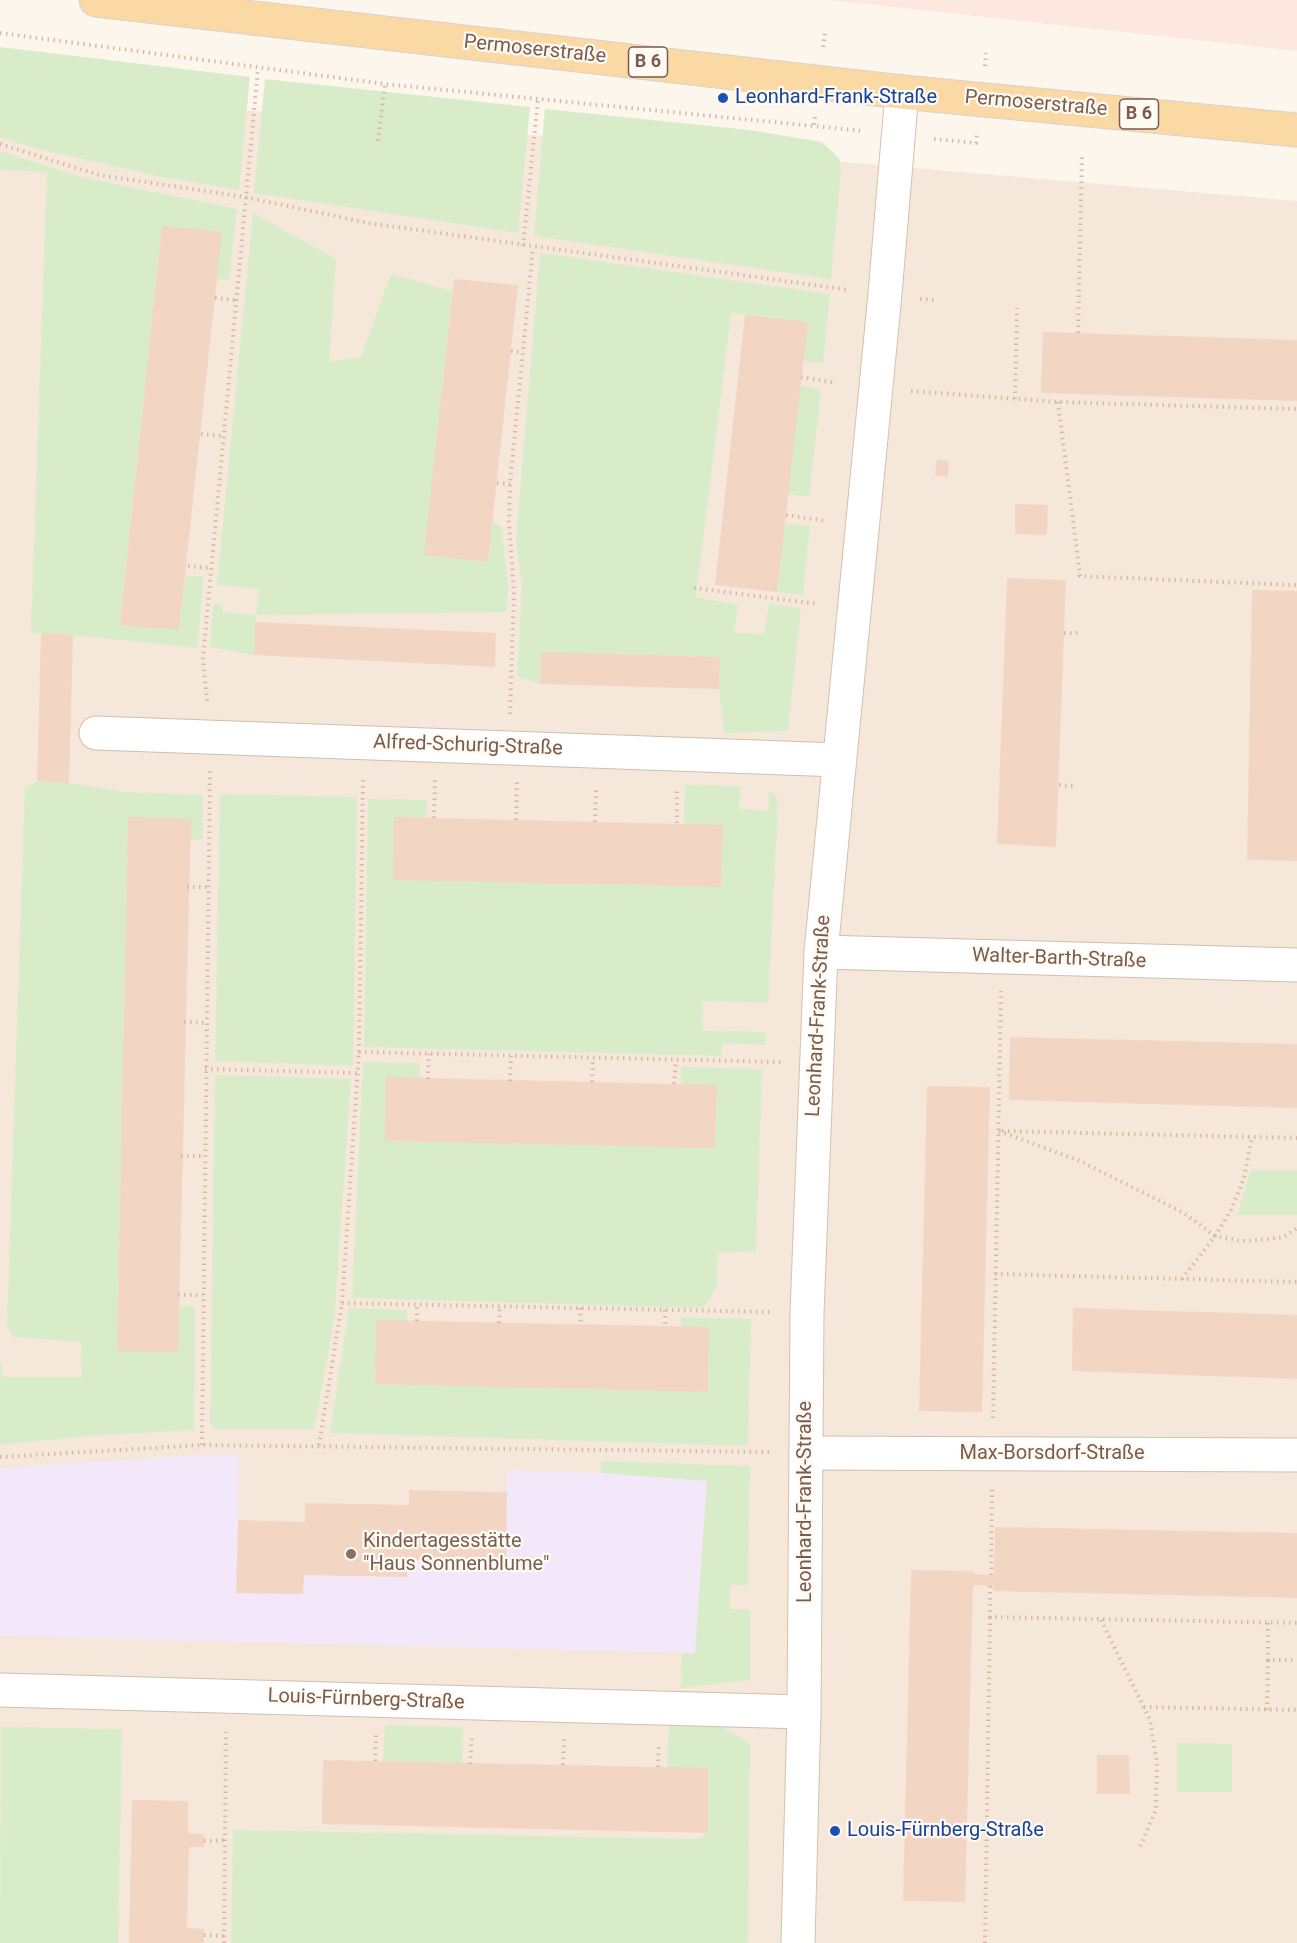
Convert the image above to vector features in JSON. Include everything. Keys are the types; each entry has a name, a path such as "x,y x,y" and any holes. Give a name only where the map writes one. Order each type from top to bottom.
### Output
{"main road":[{"name":"Permoserstraße","path":"96,0 902,92 1297,130"}],"street":[{"name":"Leonhard-Frank-Straße","path":"798,1943 804,1712 807,1312 821,952 885,294 902,92"},
{"name":"Alfred-Schurig-Straße","path":"96,733 839,760"},
{"name":"Walter-Barth-Straße","path":"821,952 1297,965"},
{"name":"Max-Borsdorf-Straße","path":"806,1453 1297,1455"},
{"name":"Louis-Fürnberg-Straße","path":"0,1690 804,1712"}],"path":[{"path":"0,33 385,84 814,126"},
{"path":"202,1445 210,736 203,658 258,68"},
{"path":"378,141 385,84"},
{"path":"523,246 538,99"},
{"path":"0,144 99,175 245,197 368,223 533,248 937,300"},
{"path":"1078,333 1082,154"},
{"path":"508,747 514,591 509,525 510,484 533,248"},
{"path":"215,298 235,300"},
{"path":"1015,399 1017,308"},
{"path":"511,351 523,352"},
{"path":"801,377 836,383"},
{"path":"906,391 1058,402 1297,409"},
{"path":"1058,402 1080,576 1297,585"},
{"path":"201,434 223,436"},
{"path":"497,483 510,484"},
{"path":"786,515 861,526"},
{"path":"188,566 211,568"},
{"path":"694,588 855,608"},
{"path":"1064,633 1078,633"},
{"path":"319,1445 342,1303 359,1052 363,742"},
{"path":"434,818 436,771"},
{"path":"1059,785 1073,786"},
{"path":"187,887 208,887"},
{"path":"991,1575 1000,957"},
{"path":"184,1022 206,1023"},
{"path":"359,1052 815,1063"},
{"path":"428,1079 429,1054"},
{"path":"510,1081 511,1056"},
{"path":"592,1082 593,1058"},
{"path":"674,1084 676,1060"},
{"path":"205,1070 357,1073"},
{"path":"999,1131 1297,1138"},
{"path":"999,1131 1089,1166 1184,1213 1215,1236 1242,1241 1259,1240 1284,1237 1297,1228"},
{"path":"1182,1279 1215,1236 1231,1210 1244,1178 1252,1137"},
{"path":"181,1156 204,1156"},
{"path":"995,1274 1297,1282"},
{"path":"178,1295 203,1295"},
{"path":"342,1303 807,1312"},
{"path":"417,1305 417,1321"},
{"path":"499,1323 500,1306"},
{"path":"580,1308 581,1324"},
{"path":"665,1310 665,1326"},
{"path":"0,1457 202,1445 806,1453"},
{"path":"985,1943 990,1586"},
{"path":"990,1617 1297,1623"},
{"path":"1101,1620 1150,1720 1157,1763 1156,1810 1140,1847"},
{"path":"1267,1710 1268,1623"},
{"path":"1268,1660 1297,1660"},
{"path":"224,1943 227,1696"},
{"path":"1144,1707 1297,1710"},
{"path":"204,1841 225,1840"},
{"path":"204,1935 224,1936"}],"shaded area":[{"path":"829,0 1297,0 1297,51 1131,33"},
{"path":"0,89 1297,201 1297,1943 0,1943"},
{"name":"Kindertagesstätte \"Haus Sonnenblume\"","path":"202,1455 239,1455 238,1520 305,1522 408,1505 409,1490 507,1492 507,1470 707,1480 695,1653 0,1636 0,1468"}],"green space":[{"path":"0,47 250,77 239,190 162,177 34,148 0,137"},
{"path":"265,79 530,107 518,233 254,193"},
{"path":"545,109 749,130 822,142 839,158 841,171 831,279 534,236"},
{"path":"0,151 81,177 237,209 229,280 217,279 162,226 120,624 179,629 186,575 204,577 197,648 31,633 47,172 0,170"},
{"path":"253,213 336,259 329,362 361,357 391,274 452,291 425,555 488,562 492,523 501,525 508,586 507,612 256,615 259,589 217,585"},
{"path":"540,253 830,294 823,364 803,361 807,322 731,313 696,597 738,605 734,633 764,634 769,604 801,608 788,731 724,733 719,689 720,657 541,652 540,684 517,676 522,587 516,539"},
{"path":"800,386 821,389 809,497 788,494"},
{"path":"785,523 810,526 803,595 777,592"},
{"path":"213,604 222,605 222,612 256,615 254,655 210,647"},
{"path":"37,781 69,783 126,792 203,795 203,839 190,840 128,818 117,1350 177,1352 178,1306 195,1306 194,1430 88,1436 0,1445 0,1359 3,1377 82,1377 81,1342 13,1337 7,1326 25,788"},
{"path":"685,785 741,786 739,809 768,811 769,791 776,796 778,805 768,1003 702,1001 703,1031 766,1032 765,1045 722,1043 721,1056 364,1047 368,799 427,800 426,818 394,817 393,880 721,887 723,825 684,824"},
{"path":"220,794 357,797 353,1066 215,1061"},
{"path":"363,1062 420,1063 419,1079 386,1078 385,1141 715,1148 717,1085 681,1084 681,1067 762,1069 756,1251 718,1253 717,1287 703,1308 352,1298"},
{"path":"215,1075 351,1079 334,1321 314,1429 215,1429 210,1423"},
{"path":"1251,1170 1297,1170 1297,1215 1237,1215"},
{"path":"349,1308 407,1310 407,1321 376,1320 375,1384 708,1392 709,1328 681,1327 681,1317 751,1319 748,1446 330,1433"},
{"path":"601,1461 750,1466 748,1585 730,1585 730,1609 750,1610 750,1680 681,1688 682,1653 695,1653 707,1481 601,1473"},
{"path":"385,1725 463,1727 462,1763 383,1761"},
{"path":"669,1725 722,1727 750,1744 748,1943 231,1943 233,1830 699,1839 708,1832 708,1769 667,1768"},
{"path":"1,1727 122,1729 118,1943 0,1943"},
{"path":"1177,1743 1232,1744 1232,1792 1177,1792"}],"building":[{"path":"162,226 222,232 179,630 120,625"},
{"path":"454,279 518,285 488,562 424,555"},
{"path":"745,315 808,322 777,592 715,585"},
{"path":"1043,332 1297,340 1297,401 1041,393"},
{"path":"937,459 949,461 948,477 935,475"},
{"path":"1015,504 1048,505 1047,535 1015,534"},
{"path":"1007,578 1066,580 1056,847 997,844"},
{"path":"1252,590 1297,591 1297,861 1247,860"},
{"path":"255,622 496,633 495,667 254,655"},
{"path":"41,633 73,635 69,783 37,781"},
{"path":"541,652 720,657 719,689 540,684"},
{"path":"128,817 191,819 178,1352 117,1351"},
{"path":"394,817 723,825 721,887 393,880"},
{"path":"1010,1037 1297,1044 1297,1108 1009,1100"},
{"path":"386,1077 717,1085 715,1148 385,1141"},
{"path":"927,1086 990,1087 982,1412 919,1411"},
{"path":"1073,1308 1297,1315 1297,1379 1072,1371"},
{"path":"376,1320 709,1327 708,1392 375,1384"},
{"path":"409,1490 507,1492 506,1562 407,1560 407,1577 304,1575 303,1594 236,1593 238,1520 305,1522 305,1503 409,1505"},
{"path":"995,1527 1297,1533 1297,1598 993,1591 993,1586 973,1585 965,1902 903,1901 911,1570 974,1571 974,1574 994,1575"},
{"path":"1097,1755 1129,1755 1130,1794 1097,1794"},
{"path":"323,1760 708,1768 708,1833 322,1824"},
{"path":"132,1800 188,1801 188,1833 204,1834 204,1847 189,1847 187,1928 204,1929 204,1943 129,1943"}],"place":[{"name":"Leonhard-Frank-Straße","path":"723,98"},
{"name":"Kindertagesstätte \"Haus Sonnenblume\"","path":"351,1554"},
{"name":"Louis-Fürnberg-Straße","path":"835,1831"}]}
